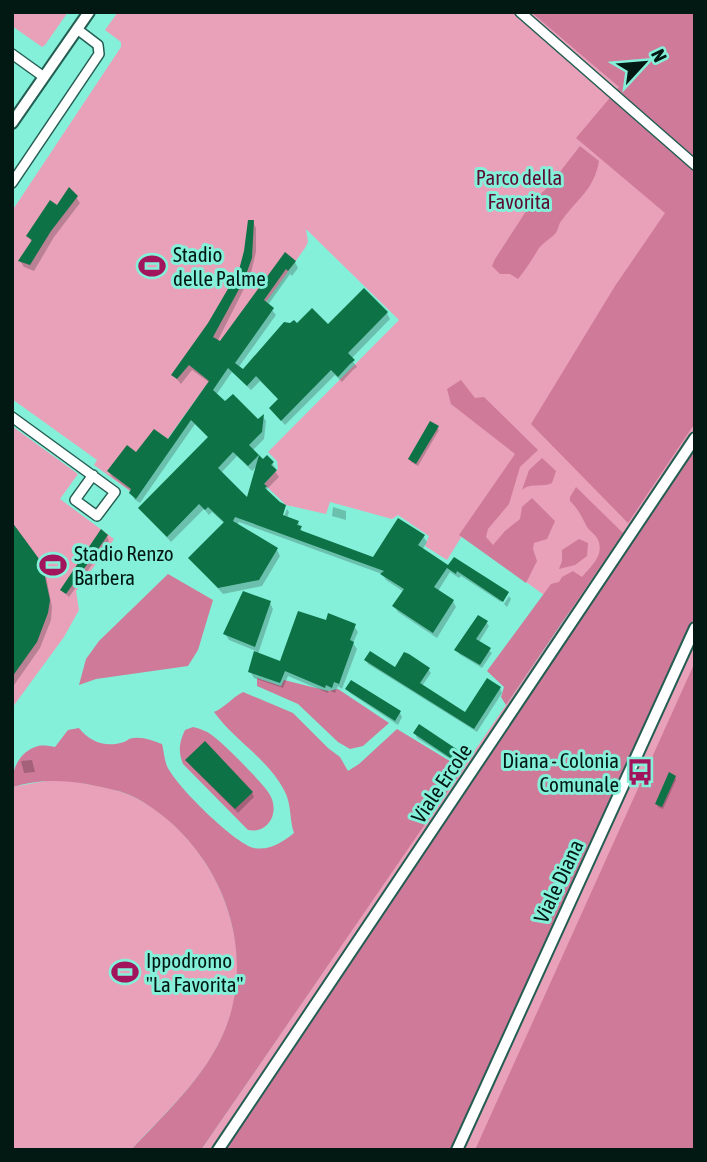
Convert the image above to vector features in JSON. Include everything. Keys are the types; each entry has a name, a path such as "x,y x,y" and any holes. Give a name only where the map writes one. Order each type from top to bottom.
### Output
{"street":[{"path":"12,122 89,12"},
{"path":"520,12 695,166"},
{"path":"12,183 99,54 98,46 77,29"},
{"path":"12,54 44,77"},
{"path":"12,417 93,475 115,492 97,516 75,499 93,475"},
{"name":"Viale Ercole","path":"218,1150 695,438"},
{"name":"Viale Diana","path":"457,1150 695,628"}],"green space":[{"path":"12,12 68,12 42,47 12,26"},
{"name":"Parco della Favorita","path":"118,12 695,12 695,1150 201,1150 569,613 462,536 447,560 425,546 429,536 398,515 392,519 330,502 326,514 286,505 264,484 278,469 277,461 268,452 399,320 306,229 308,242 305,248 130,491 94,465 97,460 12,399 12,211 121,47 121,42 105,30"},
{"name":"Stadio Renzo Barbera","path":"12,426 78,474 60,499 114,539 76,591 79,610 64,637 12,708"},
{"name":"Ippodromo \"La Favorita\"","path":"66,780 130,795 167,819 192,844 212,873 226,906 235,940 237,975 232,1010 219,1043 190,1086 131,1150 12,1150 12,787"}],"shaded area":[{"path":"531,12 695,12 695,423 628,523 531,424 615,286 665,213 576,138 619,87"},
{"path":"580,146 599,161 589,187 561,222 555,234 539,248 518,279 510,274 500,274 492,266 495,259 532,202 549,186"},
{"path":"461,380 475,398 484,397 538,450 520,467 509,504 488,529 486,537 493,545 520,519 522,507 532,498 555,521 547,539 534,543 537,561 526,583 459,535 515,454 451,404 447,389"},
{"path":"695,448 695,616 450,1150 225,1150"},
{"path":"542,458 556,471 552,483 529,486 522,490 529,470"},
{"path":"576,487 623,533 506,705 501,697 504,687 487,671 551,584 559,582 573,571 582,577 599,554 597,538 570,501"},
{"path":"579,539 588,543 587,556 575,565 559,569 562,550"},
{"path":"168,574 213,600 198,650 188,666 96,679 79,685 86,659 99,641"},
{"path":"695,662 695,1150 475,1150"},
{"path":"257,678 281,686 284,680 328,691 338,689 389,723 363,746 350,749 338,742 298,704 257,686"},
{"path":"243,692 293,713 340,757 348,771 397,729 463,769 201,1150 131,1150 191,1085 216,1049 225,1029 237,977 236,947 230,917 220,888 205,862 164,816 126,793 87,784 41,781 13,787 13,774 26,752 38,746 55,747 68,730 79,728 88,737 105,744 141,738 162,744 172,775 220,825 254,848 270,847 294,833 287,795 269,769 214,712"},
{"path":"193,727 206,731 218,740 267,790 274,809 270,821 261,829 248,830 183,764 181,739 185,730"}],"building":[{"path":"69,187 78,196 51,231 30,265 18,261 32,240 26,236 50,200 57,205"},
{"path":"248,220 254,220 252,258 244,280 213,337 220,341 285,252 296,261 288,271 286,269 264,300 274,308 235,363 243,369 284,322 290,323 294,320 297,323 312,308 328,324 364,288 388,312 348,353 355,360 338,377 331,370 281,421 269,408 278,399 256,376 247,386 228,368 213,390 225,401 233,394 258,419 264,414 262,432 249,445 259,455 263,459 267,455 274,462 271,465 277,470 264,484 267,486 265,488 286,505 283,515 299,521 297,525 302,526 300,530 373,557 398,518 425,535 418,545 448,565 454,557 509,592 503,602 457,571 456,574 447,568 434,587 454,600 433,633 392,606 404,589 380,574 384,571 235,517 233,521 278,548 259,580 218,588 188,558 224,522 208,507 205,510 199,504 167,537 138,508 208,437 191,420 136,499 129,493 131,489 107,471 127,445 136,452 154,429 168,439 209,381 189,365 177,379 171,375 208,323 239,270","holes":["233,452 248,466 259,455 247,497 218,468"]},
{"path":"430,421 439,426 416,464 408,459"},
{"path":"12,522 42,563 50,600 37,642 12,677"},
{"path":"101,529 108,535 66,594 60,590"},
{"path":"243,591 271,601 255,647 223,634"},
{"path":"298,611 326,620 328,613 356,624 350,640 354,642 339,684 334,682 332,688 326,685 325,688 285,671 280,683 248,672 254,651 280,661"},
{"path":"478,615 488,621 476,639 491,648 480,665 454,650"},
{"path":"370,651 395,667 404,652 409,654 430,668 420,683 465,712 487,678 501,687 474,729 364,660"},
{"path":"351,680 401,711 395,721 345,689"},
{"path":"419,724 461,752 455,761 413,733"},
{"path":"205,741 253,792 235,809 185,760"},
{"path":"669,772 676,776 662,807 655,804"}],"place":[{"name":"Stadio delle Palme","path":"152,266"},
{"name":"Stadio Renzo Barbera","path":"53,565"},
{"name":"Diana - Colonia Comunale","path":"640,772"},
{"name":"Ippodromo \"La Favorita\"","path":"125,972"}]}
